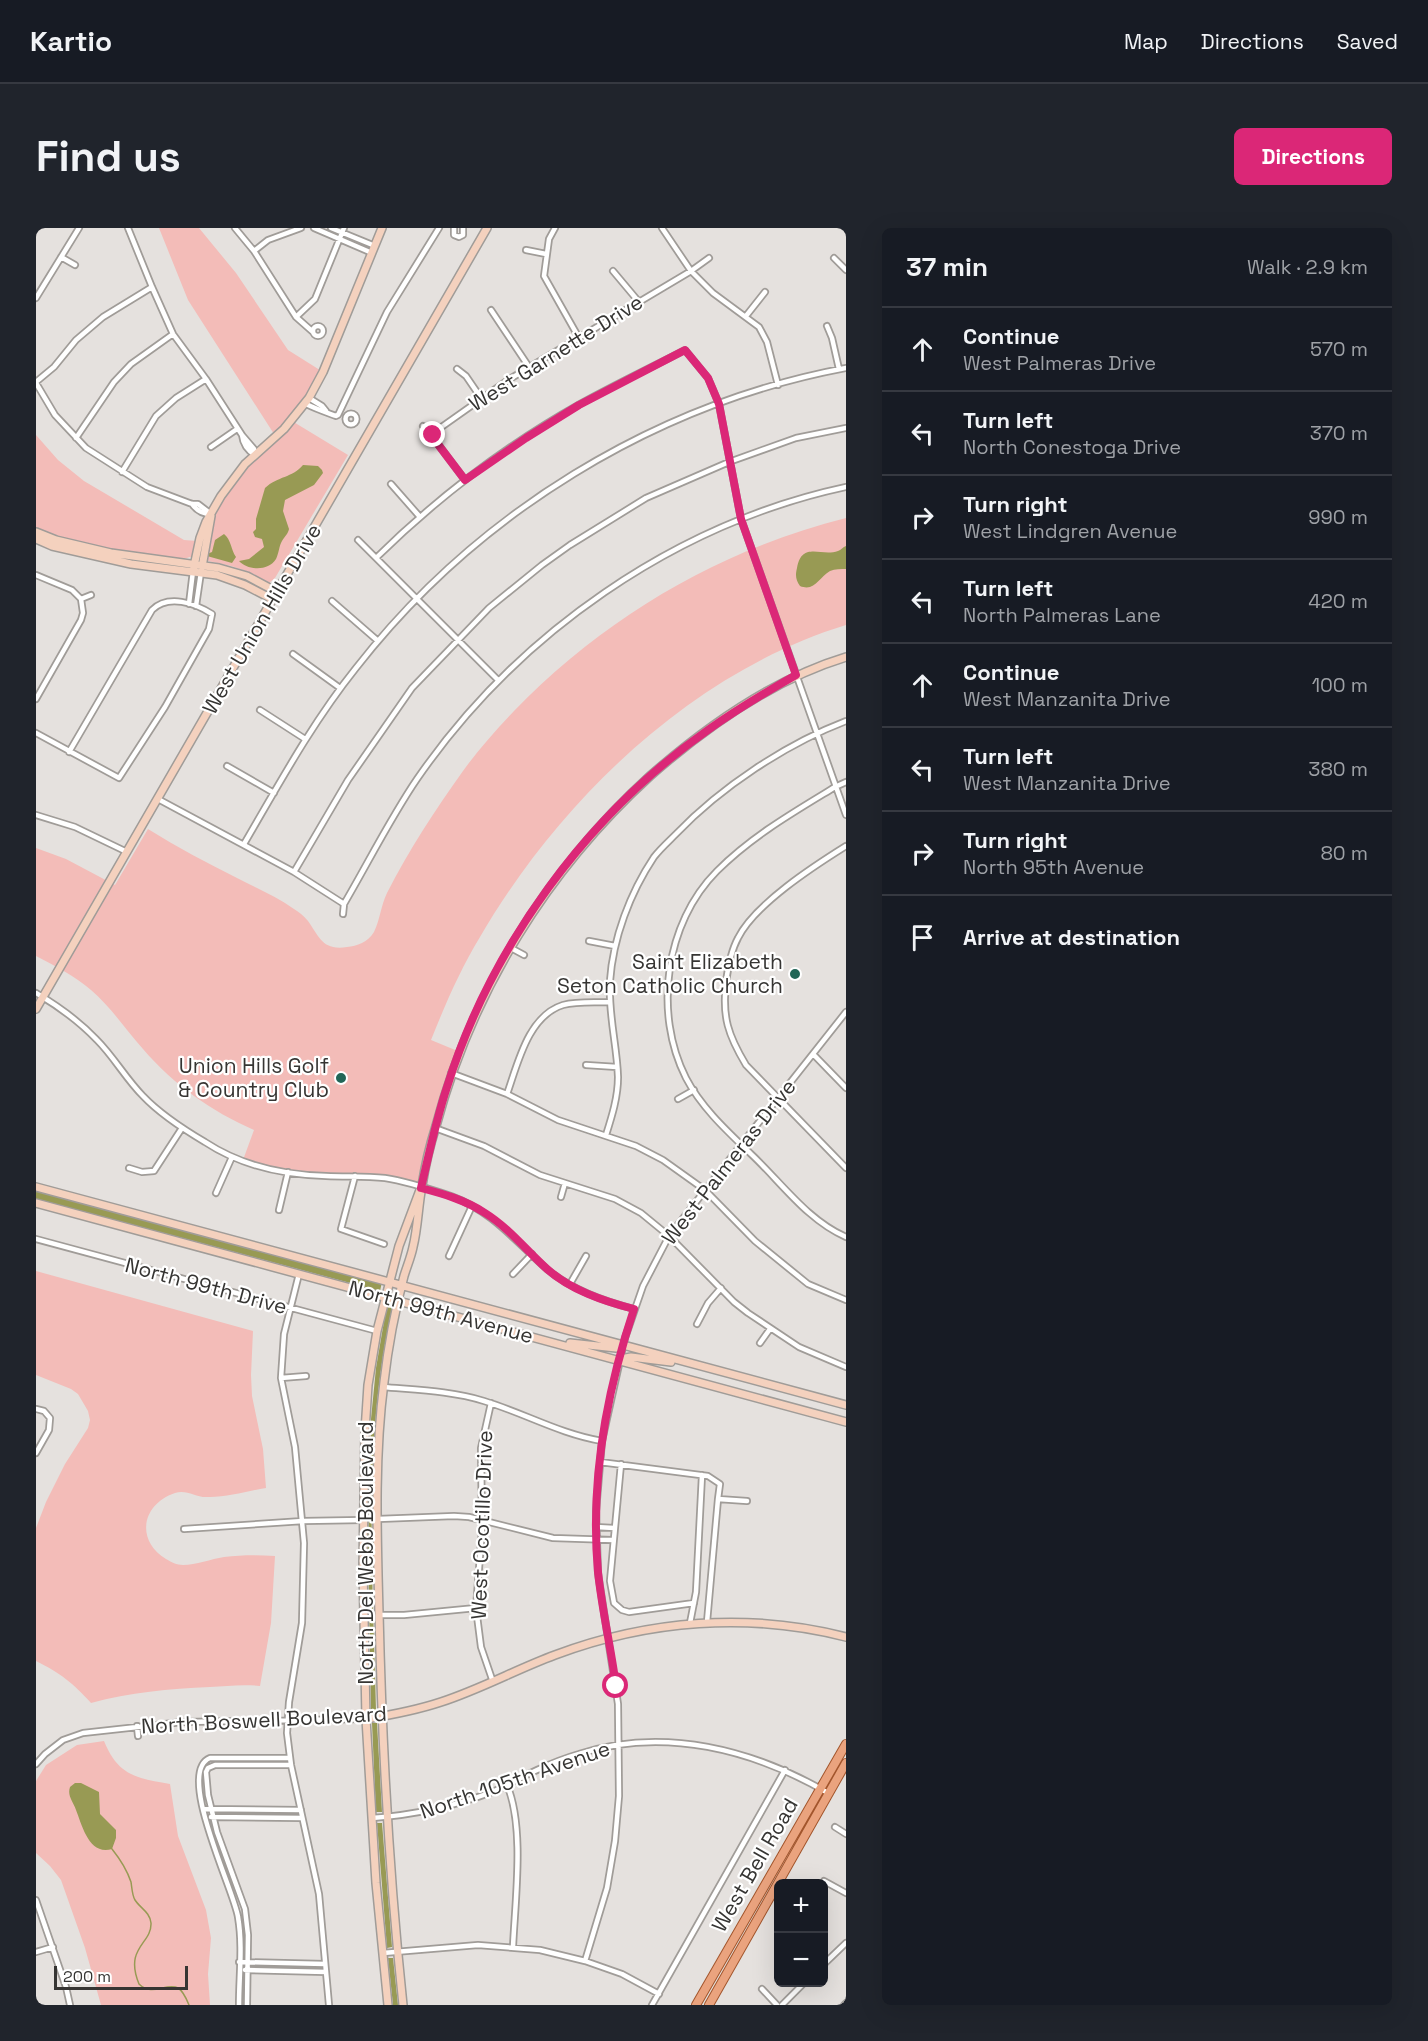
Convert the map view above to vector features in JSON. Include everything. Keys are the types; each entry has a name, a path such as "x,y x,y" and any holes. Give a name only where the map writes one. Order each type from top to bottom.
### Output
{"main road":[{"name":"West Bell Road","path":"696,2005 846,1744"},
{"name":"West Bell Road","path":"709,2005 846,1763"}],"street":[{"path":"36,298 79,228"},
{"path":"128,228 173,334 206,379 237,429 254,449 255,455"},
{"path":"235,228 254,251 296,317 313,332"},
{"path":"254,251 268,240 301,228"},
{"path":"314,228 373,249"},
{"path":"331,228 344,230 373,249"},
{"path":"196,606 200,538 211,514 231,481 284,429 308,401 323,372 382,228"},
{"path":"338,414 387,312 439,228"},
{"path":"454,228 454,235 459,237 464,235 463,228"},
{"name":"West Union Hills Drive","path":"36,1009 39,995 158,799 487,228"},
{"path":"555,228 549,238 544,276 579,338"},
{"path":"662,228 691,271 713,293 759,327 767,342 778,385"},
{"path":"296,317 315,299 344,230"},
{"path":"526,250 546,254"},
{"path":"61,257 75,265"},
{"name":"West Garnette Drive","path":"433,433 529,367 709,258"},
{"path":"834,258 844,269"},
{"path":"844,269 846,261"},
{"path":"613,271 639,302"},
{"path":"152,287 103,317 76,340 54,367 36,382 55,415 86,448 147,487 192,504 205,514 211,514"},
{"path":"746,316 765,292"},
{"path":"491,310 529,367"},
{"path":"827,326 839,369"},
{"path":"76,438 114,382 131,363 173,334"},
{"path":"376,558 420,517 465,480 526,438 579,405 685,350 708,378 719,404 741,519 846,815"},
{"path":"244,844 305,739 340,688 417,598 489,534 558,483 643,434 719,404 778,385 846,368"},
{"path":"457,369 466,376 481,398"},
{"path":"122,472 156,416 176,398 206,379"},
{"path":"308,401 322,406 326,411 346,416"},
{"path":"423,426 433,433 434,439 465,480"},
{"path":"294,872 348,780 387,721 412,688 489,608 570,545 646,498 729,462 796,438 846,428"},
{"path":"211,447 237,429"},
{"path":"391,484 420,517"},
{"path":"344,914 344,904 417,780 455,729 498,680 561,624 616,584 678,548 741,519 811,494 846,487"},
{"path":"36,532 56,540 111,553 247,576 277,592"},
{"path":"36,539 52,546 131,564 198,567 234,580 272,599"},
{"path":"358,540 498,680"},
{"path":"189,604 198,567"},
{"path":"36,583 37,576 72,591 81,599 83,613 36,699"},
{"path":"81,599 91,595"},
{"path":"36,733 69,752 119,778 165,707 209,629 212,614 189,604 170,601 157,605 69,752"},
{"path":"332,601 378,641"},
{"path":"292,654 340,688"},
{"path":"421,1188 435,1128 452,1073 478,1010 510,947 549,887 578,850 625,799 667,761 706,731 752,700 796,675 846,657"},
{"path":"260,710 305,739"},
{"path":"606,1135 616,1093 617,1067 610,1002 610,978 615,946 628,906 654,856 689,820 781,751 816,732 846,721"},
{"path":"227,766 273,793"},
{"path":"846,782 762,832 723,866 695,898 681,927 668,984 667,1011 674,1050 686,1078 703,1105 813,1217 846,1237"},
{"path":"158,799 294,872 344,904"},
{"path":"36,815 75,827 127,852"},
{"path":"846,846 818,864 757,913 738,937 728,968 723,1005 731,1037 746,1065 846,1168"},
{"path":"589,941 615,946"},
{"path":"510,947 524,955"},
{"path":"39,995 80,1024 98,1041 144,1097 182,1128 232,1157 261,1167 288,1172 387,1179 451,1197 472,1206 499,1223 549,1270 570,1284 603,1301 634,1309"},
{"path":"507,1094 529,1037 544,1016 557,1008 571,1004 610,1002"},
{"name":"West Palmeras Drive","path":"585,1961 607,1888 619,1796 618,1704 600,1590 596,1527 602,1441 623,1345 634,1309 656,1258 669,1236 846,1012"},
{"path":"813,1054 846,1088"},
{"path":"586,1065 617,1067"},
{"path":"452,1073 507,1094 558,1120 636,1146 663,1160 705,1190 755,1240 808,1284 846,1300"},
{"path":"678,1099 694,1090"},
{"path":"129,1168 147,1173 154,1171 182,1128"},
{"path":"435,1128 484,1146 540,1176 623,1204 640,1213 669,1236 734,1302 770,1329 799,1347 846,1367"},
{"path":"216,1193 232,1157"},
{"path":"279,1210 288,1172"},
{"path":"354,1176 341,1229 384,1244"},
{"path":"561,1197 566,1183"},
{"name":"North 99th Avenue","path":"36,1187 846,1405"},
{"name":"North Del Webb Boulevard","path":"388,2005 366,1719 363,1520 368,1385 377,1331 389,1282 407,1221 421,1188"},
{"name":"North Del Webb Boulevard","path":"403,2005 386,1817 381,1716 378,1519 383,1387 402,1286 413,1249 421,1188"},
{"name":"North 99th Avenue","path":"36,1203 846,1422"},
{"path":"449,1256 472,1206"},
{"name":"North 99th Drive","path":"36,1239 377,1331"},
{"path":"513,1274 532,1254"},
{"path":"570,1284 586,1256"},
{"path":"299,1274 284,1334 281,1378 295,1447 303,1521 304,1569 302,1616 288,1721 291,1766 319,1894 329,2005"},
{"path":"697,1324 720,1287"},
{"path":"759,1343 770,1329"},
{"path":"550,1341 615,1348 623,1345"},
{"path":"619,1360 627,1357 689,1363"},
{"path":"281,1378 306,1376"},
{"path":"383,1387 470,1397 569,1434 602,1441"},
{"name":"West Ocotillo Drive","path":"491,1403 481,1448 482,1521 476,1608 481,1647 493,1682"},
{"path":"36,1409 44,1411 50,1418 49,1430 36,1452"},
{"path":"600,1462 708,1476 720,1484 707,1622"},
{"path":"621,1464 610,1581 614,1602 622,1610 629,1612 694,1603"},
{"path":"690,1623 694,1603 702,1475"},
{"path":"718,1499 747,1501"},
{"path":"378,1519 442,1515 469,1517 553,1538 613,1540"},
{"path":"184,1529 303,1521 363,1520"},
{"path":"596,1527 614,1528"},
{"path":"379,1615 476,1608"},
{"name":"North Boswell Boulevard","path":"36,1764 63,1740 83,1733 183,1722 366,1719 381,1716 442,1701 493,1682 554,1655 609,1637 667,1626 707,1622 777,1625 846,1637"},
{"path":"137,1726 138,1736"},
{"name":"North 105th Avenue","path":"372,1818 413,1815 444,1808 472,1799 536,1770 579,1754 620,1745 649,1743 713,1747 744,1755 785,1770 828,1793"},
{"path":"239,2005 240,1932 236,1908 232,1891 212,1844 203,1809 198,1778 199,1770 204,1761 220,1757 290,1758"},
{"path":"247,2005 248,1935 245,1909 221,1846 211,1809 206,1772 211,1766 291,1766"},
{"path":"652,2005 785,1770"},
{"path":"507,1785 512,1795 516,1839 513,1947"},
{"path":"203,1809 301,1810"},
{"path":"205,1817 302,1818"},
{"path":"834,1827 846,1834"},
{"path":"828,1883 846,1893"},
{"path":"36,1900 70,2005"},
{"path":"828,1958 846,1943"},
{"path":"383,1953 469,1946 540,1950 585,1961 622,1974 658,1994"},
{"path":"36,1952 53,1947"},
{"path":"240,1962 325,1964"},
{"path":"239,1970 326,1972"},
{"path":"782,2005 801,1987"},
{"path":"762,1989 777,2005"}],"shaded area":[{"path":"159,228 199,228 236,273 288,350 323,372 292,421 348,455 275,578 269,583 249,572 231,566 190,557 171,563 137,560 97,554 36,536 36,435 58,460 84,481 184,540 197,541 213,504 230,477 274,434 188,300"},
{"path":"303,465 318,466 323,473 314,485 285,500 283,511 289,529 276,559 263,568 252,568 243,564 239,561 249,559 264,547 262,539 255,537 253,532 256,529 256,519 265,488"},
{"path":"846,518 846,625 789,646 735,674 683,709 635,748 590,791 549,837 512,886 466,962 431,1040 460,1052 421,1188 387,1179 288,1172 243,1160 254,1130 208,1106 180,1085 155,1062 91,990 72,976 36,956 36,848 66,859 115,885 148,829 298,911 322,941 332,947 339,948 362,943 374,932 385,898 395,877 453,786 494,733 549,677 586,646 666,591 753,548"},
{"path":"224,534 236,557 232,563 207,556 212,552 215,540"},
{"path":"846,546 846,569 830,571 809,587 800,586 796,573 799,560 803,555 808,552 839,551"},
{"path":"36,1189 382,1282 380,1291 36,1199"},
{"path":"36,1271 253,1331 252,1396 263,1449 266,1488 213,1497 202,1497 183,1492 175,1493 155,1505 146,1523 150,1542 156,1551 166,1559 179,1564 193,1564 230,1556 275,1556 271,1623 260,1686 235,1685 165,1690 120,1696 91,1703 66,1679 36,1661 36,1528 65,1464 88,1428 90,1420 88,1411 78,1394 36,1375"},
{"path":"387,1304 393,1305 383,1355 373,1455 372,1558 376,1710 371,1710 368,1549 371,1419 376,1368"},
{"path":"372,1723 377,1723 382,1812 376,1812"},
{"path":"104,1741 115,1761 129,1773 147,1780 170,1784 178,1836 206,1910 211,1938 208,1974 210,2005 101,2005 85,1948 61,1880 36,1853 36,1781 46,1765 77,1745"},
{"path":"75,1783 81,1783 99,1792 100,1814 116,1830 112,1849 98,1848 92,1844 84,1831 70,1796 70,1787"},
{"path":"377,1823 382,1823 392,1947 387,1948"},
{"path":"388,1958 393,1958 398,2005 393,2005"}],"waterway":[{"path":"112,1849 127,1873 135,1900 147,1913 151,1923 150,1930 136,1954 135,1972 139,1984 149,1989 178,1988 189,2005"}],"place":[{"name":"Saint Elizabeth Seton Catholic Church","path":"795,974"},
{"name":"Union Hills Golf & Country Club","path":"341,1078"}],"route":[{"path":"433,435 465,480 579,405 685,350 708,378 719,404 741,519 796,675 752,700 667,761 625,799 578,850 549,887 504,958 468,1031 447,1087 421,1188 463,1201 478,1209 499,1223 549,1270 570,1284 603,1301 634,1309 606,1415 597,1489 598,1573 616,1686"}]}
